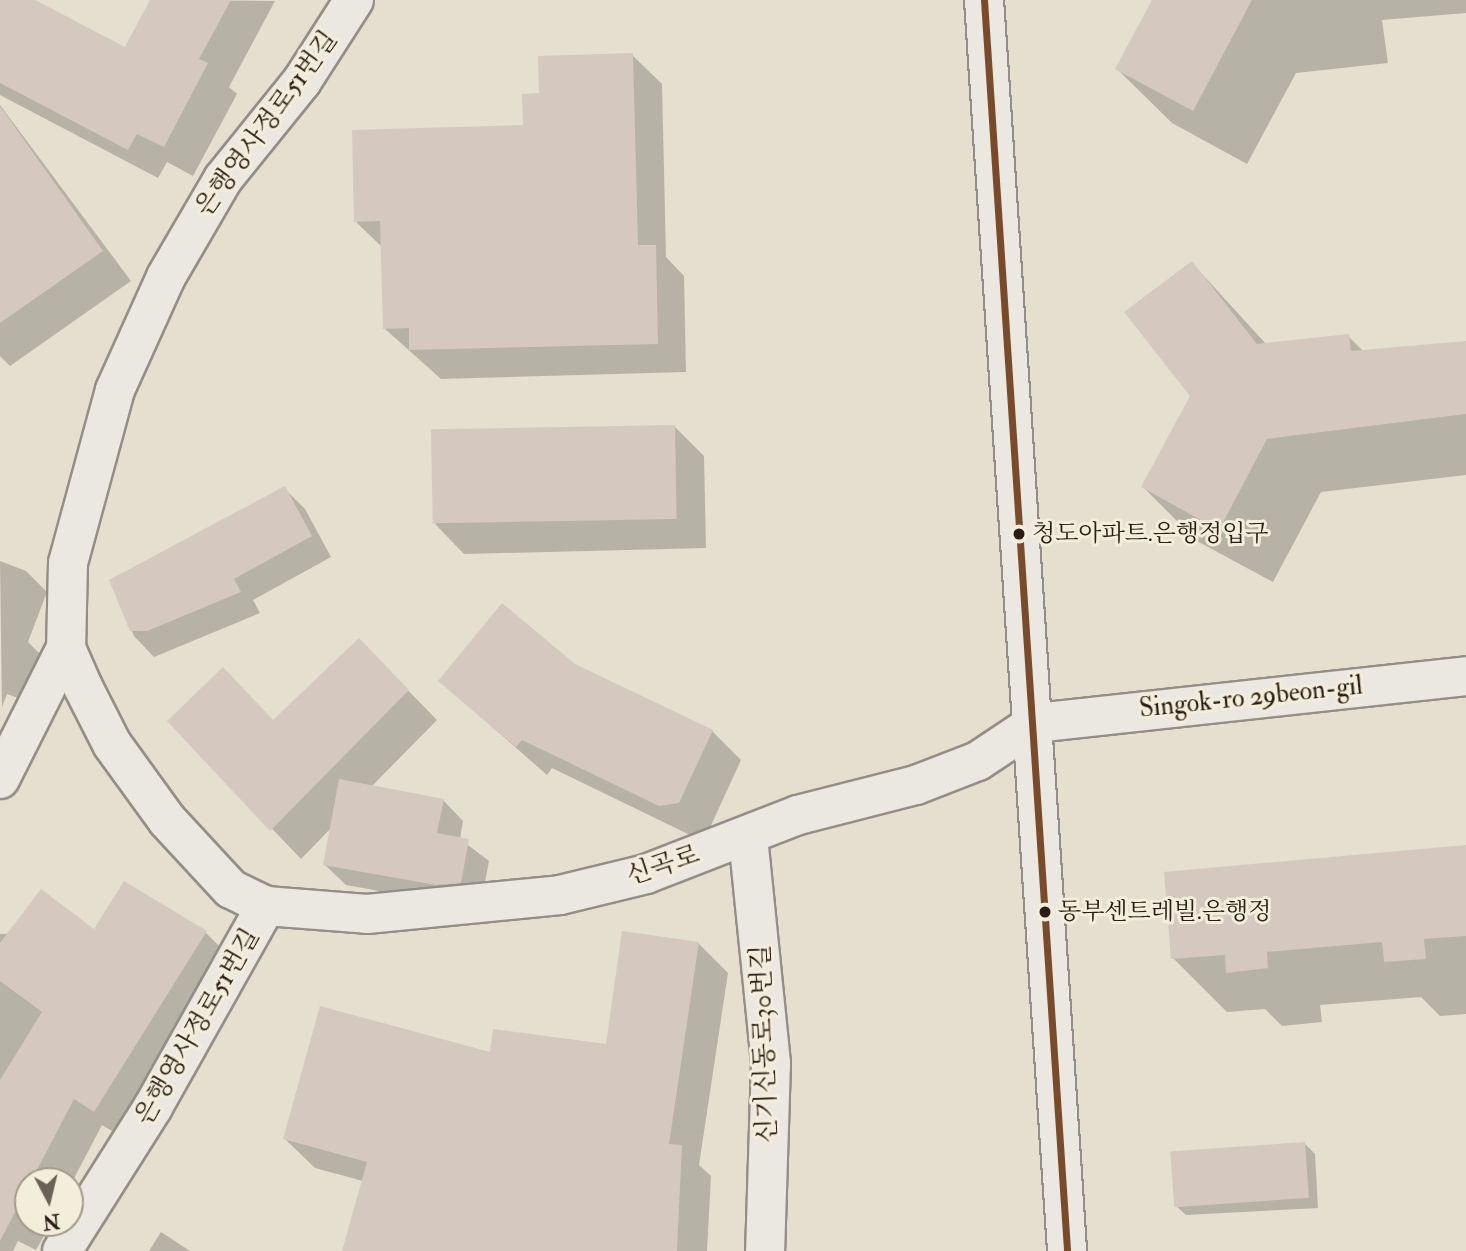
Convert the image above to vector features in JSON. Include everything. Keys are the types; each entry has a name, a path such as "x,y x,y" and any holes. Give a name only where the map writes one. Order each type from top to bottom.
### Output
{"street":[{"name":"은행영사정로51번길","path":"0,779 66,648 68,563 115,390 138,334 223,178 302,81 354,0"},
{"path":"984,0 1035,723 1066,1251"},
{"name":"은행영사정로51번길","path":"62,1251 153,1107 266,906 231,889 167,820 113,744 66,648"},
{"name":"Singok-ro 29beon-gil","path":"1035,723 1466,676"},
{"name":"신곡로","path":"266,906 367,914 481,908 646,874 748,837 797,815 916,785 978,761 1035,723"},
{"name":"신기신동로30번길","path":"748,837 771,1063 765,1251"}],"building":[{"path":"0,0 35,0 125,47 150,0 231,0 199,59 208,63 164,147 137,134 128,150 0,83"},
{"path":"1152,0 1252,0 1193,111 1115,69"},
{"path":"633,53 638,245 656,245 658,344 409,350 409,328 383,329 380,221 354,222 352,130 523,125 522,94 539,93 538,56"},
{"path":"0,106 103,251 0,323"},
{"path":"1192,261 1257,344 1349,334 1351,351 1466,341 1466,414 1267,439 1219,530 1141,487 1190,396 1124,312"},
{"path":"675,425 677,519 433,523 431,429"},
{"path":"285,486 312,536 234,579 241,592 147,631 130,631 109,580"},
{"path":"502,603 575,664 713,730 679,803 659,806 522,740 516,747 438,681"},
{"path":"359,638 409,690 270,831 167,721 223,667 273,720"},
{"path":"339,779 444,799 437,833 469,839 461,883 436,885 323,865"},
{"path":"1466,845 1466,936 1424,939 1426,959 1384,962 1382,942 1267,952 1268,968 1226,973 1225,955 1171,959 1164,872"},
{"path":"124,881 207,931 94,1112 74,1099 39,1167 14,1167 14,1214 0,1241 0,1080 42,1012 0,981 0,943 41,889 94,929"},
{"path":"622,931 699,942 669,1144 682,1145 677,1251 342,1251 367,1162 283,1139 320,1006 490,1052 493,1029 606,1044"},
{"path":"1305,1142 1309,1198 1174,1207 1170,1151"}],"transit line":[{"path":"984,0 1067,1251"}],"place":[{"name":"청도아파트.은행정입구","path":"1019,534"},
{"name":"동부센트레빌.은행정","path":"1045,912"}]}
